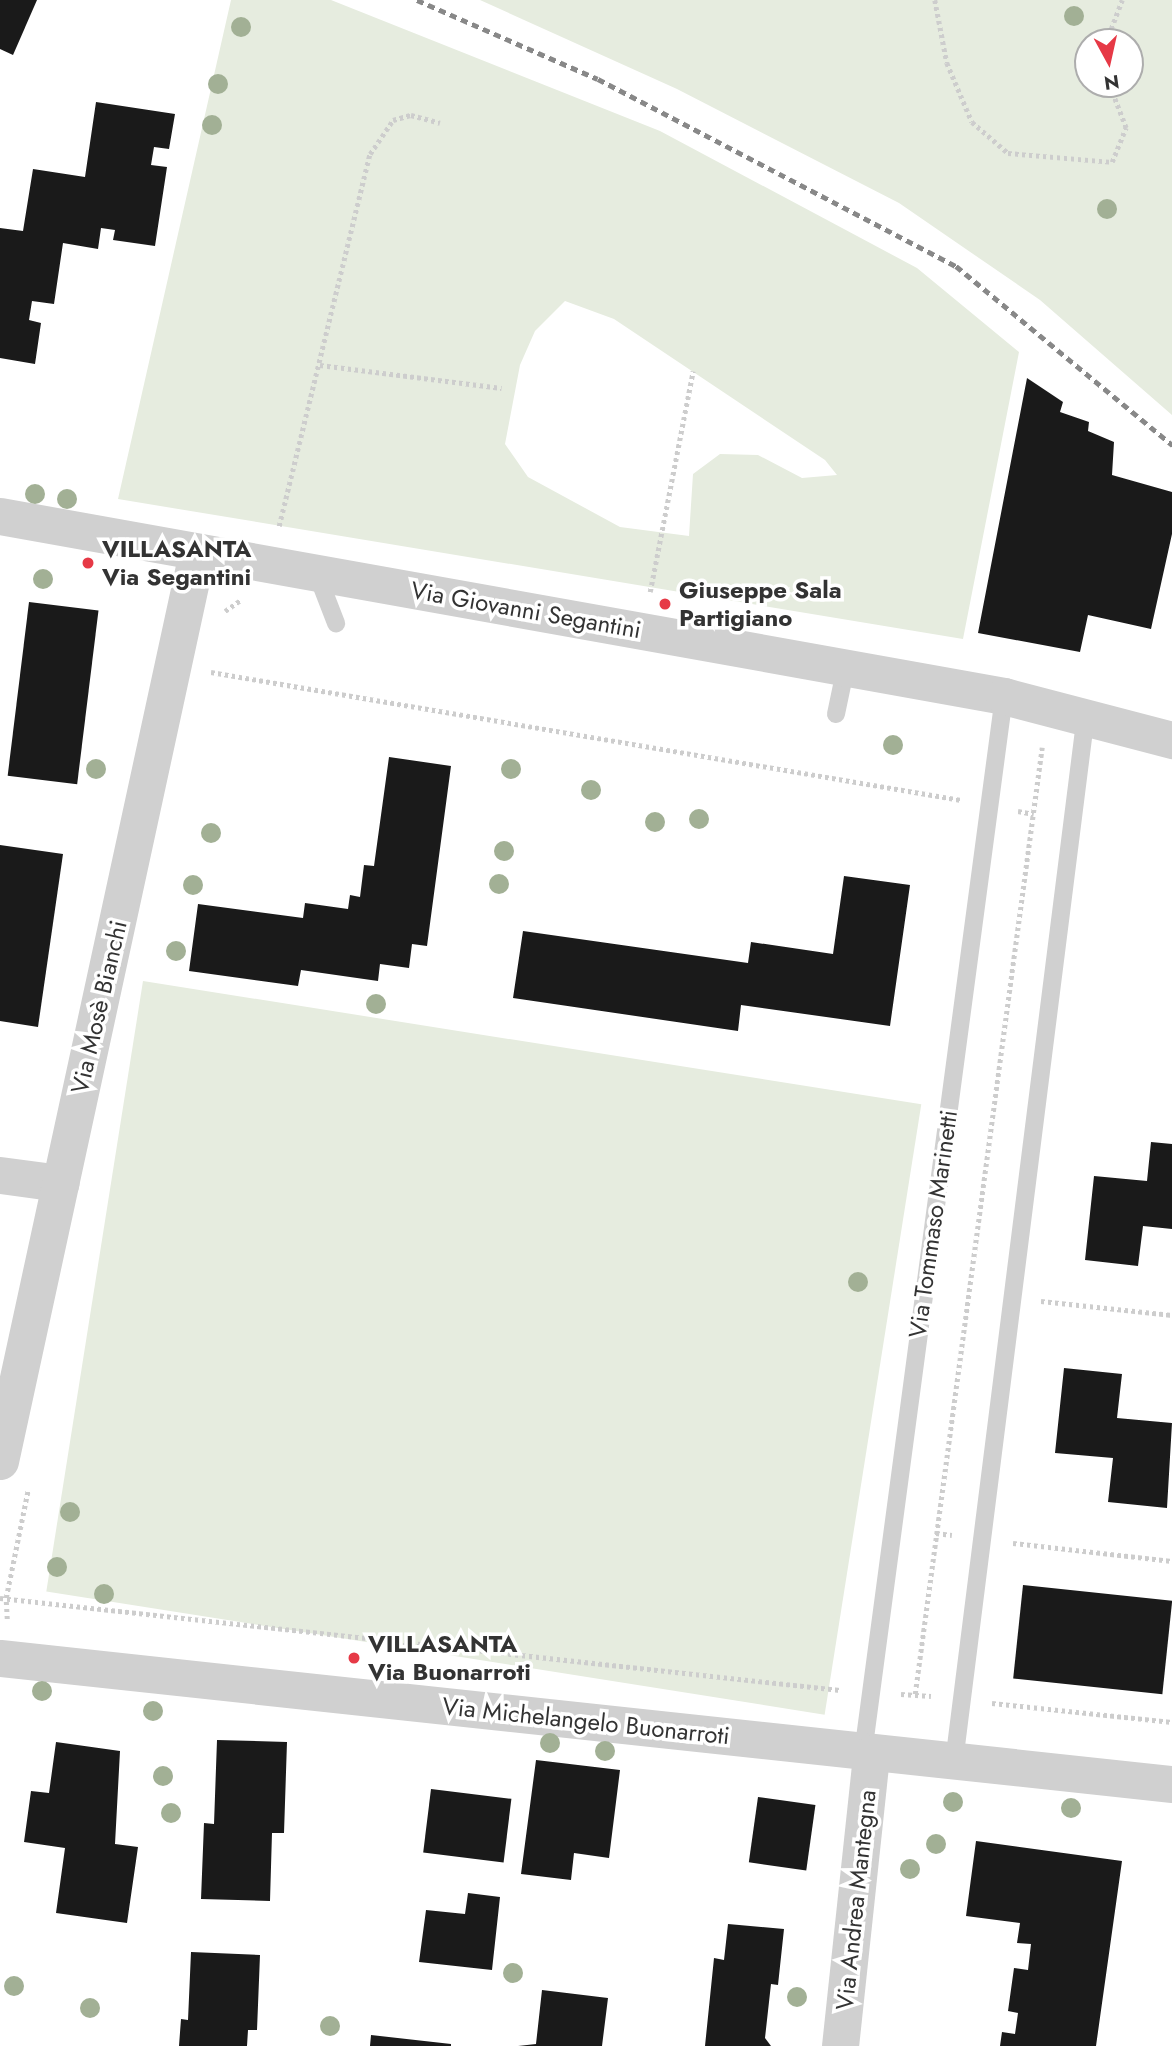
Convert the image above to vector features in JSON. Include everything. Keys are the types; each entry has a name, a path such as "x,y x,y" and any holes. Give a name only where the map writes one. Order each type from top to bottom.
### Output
{"street":[{"name":"Via Giovanni Segantini","path":"0,516 1004,696 1086,714 1172,740"},
{"name":"Via Mosè Bianchi","path":"0,1461 175,666 197,553"},
{"path":"0,1175 60,1183"},
{"name":"Via Michelangelo Buonarroti","path":"0,1658 1172,1784"},
{"name":"Via Andrea Mantegna","path":"839,2046 867,1753"}],"lane":[{"path":"317,573 336,623"},
{"path":"836,714 846,666"},
{"name":"Via Tommaso Marinetti","path":"867,1753 870,1693 1004,696"},
{"path":"954,1762 1086,714"}],"path":[{"path":"935,0 947,64 972,122 1008,153 1112,162 1126,128 1114,98"},
{"path":"1111,28 1122,0"},
{"path":"268,565 320,365 370,155 393,120 411,116 440,124"},
{"path":"320,365 502,388"},
{"path":"643,631 693,371"},
{"path":"175,666 989,804 1034,814"},
{"path":"915,1694 1047,705"},
{"path":"969,1292 1172,1315"},
{"path":"936,1533 1172,1561"},
{"path":"0,1598 870,1693 915,1694 1172,1722"}],"shaded area":[{"path":"231,0 331,0 660,131 917,268 1019,352 963,639 118,499","holes":["565,301 614,319 825,460 837,475 802,478 758,455 720,454 693,474 689,536 620,527 528,477 505,444 520,365 535,331"]},
{"path":"480,0 1172,0 1172,415 1040,300 899,203 677,89"},
{"path":"143,981 921,1104 825,1715 46,1591"}],"building":[{"path":"0,0 37,0 13,55 0,49"},
{"path":"96,102 175,114 169,149 154,147 151,165 167,167 155,246 113,240 115,230 101,228 98,249 63,243 54,304 32,301 29,320 41,323 35,364 0,358 0,228 23,231 33,169 85,177"},
{"path":"1027,378 1063,402 1060,412 1089,422 1088,431 1114,442 1112,475 1172,492 1172,534 1151,629 1088,615 1080,652 978,633"},
{"path":"29,602 98,611 77,784 8,776"},
{"path":"389,757 451,766 427,946 412,944 409,968 380,964 378,981 301,970 298,986 189,971 198,904 303,918 305,903 348,909 350,895 360,897 364,865 374,866"},
{"path":"0,845 63,854 38,1027 0,1021"},
{"path":"844,876 910,885 890,1026 741,1005 738,1031 513,998 523,931 748,963 751,942 833,954"},
{"path":"1151,1142 1172,1144 1172,1229 1143,1226 1138,1266 1085,1260 1094,1176 1147,1181"},
{"path":"1064,1368 1122,1374 1117,1418 1172,1423 1167,1508 1108,1502 1113,1458 1055,1453"},
{"path":"1023,1585 1172,1601 1162,1694 1013,1678"},
{"path":"217,1740 287,1742 284,1833 272,1833 270,1901 201,1899 204,1823 214,1824"},
{"path":"56,1742 120,1751 115,1844 138,1847 127,1923 56,1913 65,1848 24,1842 31,1791 49,1793"},
{"path":"536,1760 620,1770 609,1858 574,1853 571,1880 521,1874"},
{"path":"431,1789 511,1799 504,1862 423,1853"},
{"path":"758,1797 815,1805 806,1870 749,1862"},
{"path":"976,1841 1122,1861 1096,2046 1000,2046 1002,2032 1015,2034 1018,2013 1008,2011 1014,1968 1028,1970 1031,1944 1017,1943 1020,1923 966,1916"},
{"path":"468,1893 500,1897 492,1970 419,1962 426,1910 465,1914"},
{"path":"728,1924 784,1929 778,1985 771,1984 765,2038 771,2046 705,2046 714,1958 724,1960"},
{"path":"191,1952 260,1955 257,2030 248,2030 247,2046 179,2046 181,2019 188,2020"},
{"path":"542,1990 608,1998 602,2046 518,2046 536,2044"},
{"path":"371,2035 451,2044 451,2046 370,2046"}],"railway":[{"path":"417,0 598,79 956,266 1172,445"}],"place":[{"name":"VILLASANTA Via Segantini","path":"88,563"},
{"name":"Giuseppe Sala Partigiano","path":"665,604"},
{"name":"VILLASANTA Via Buonarroti","path":"354,1658"}]}
